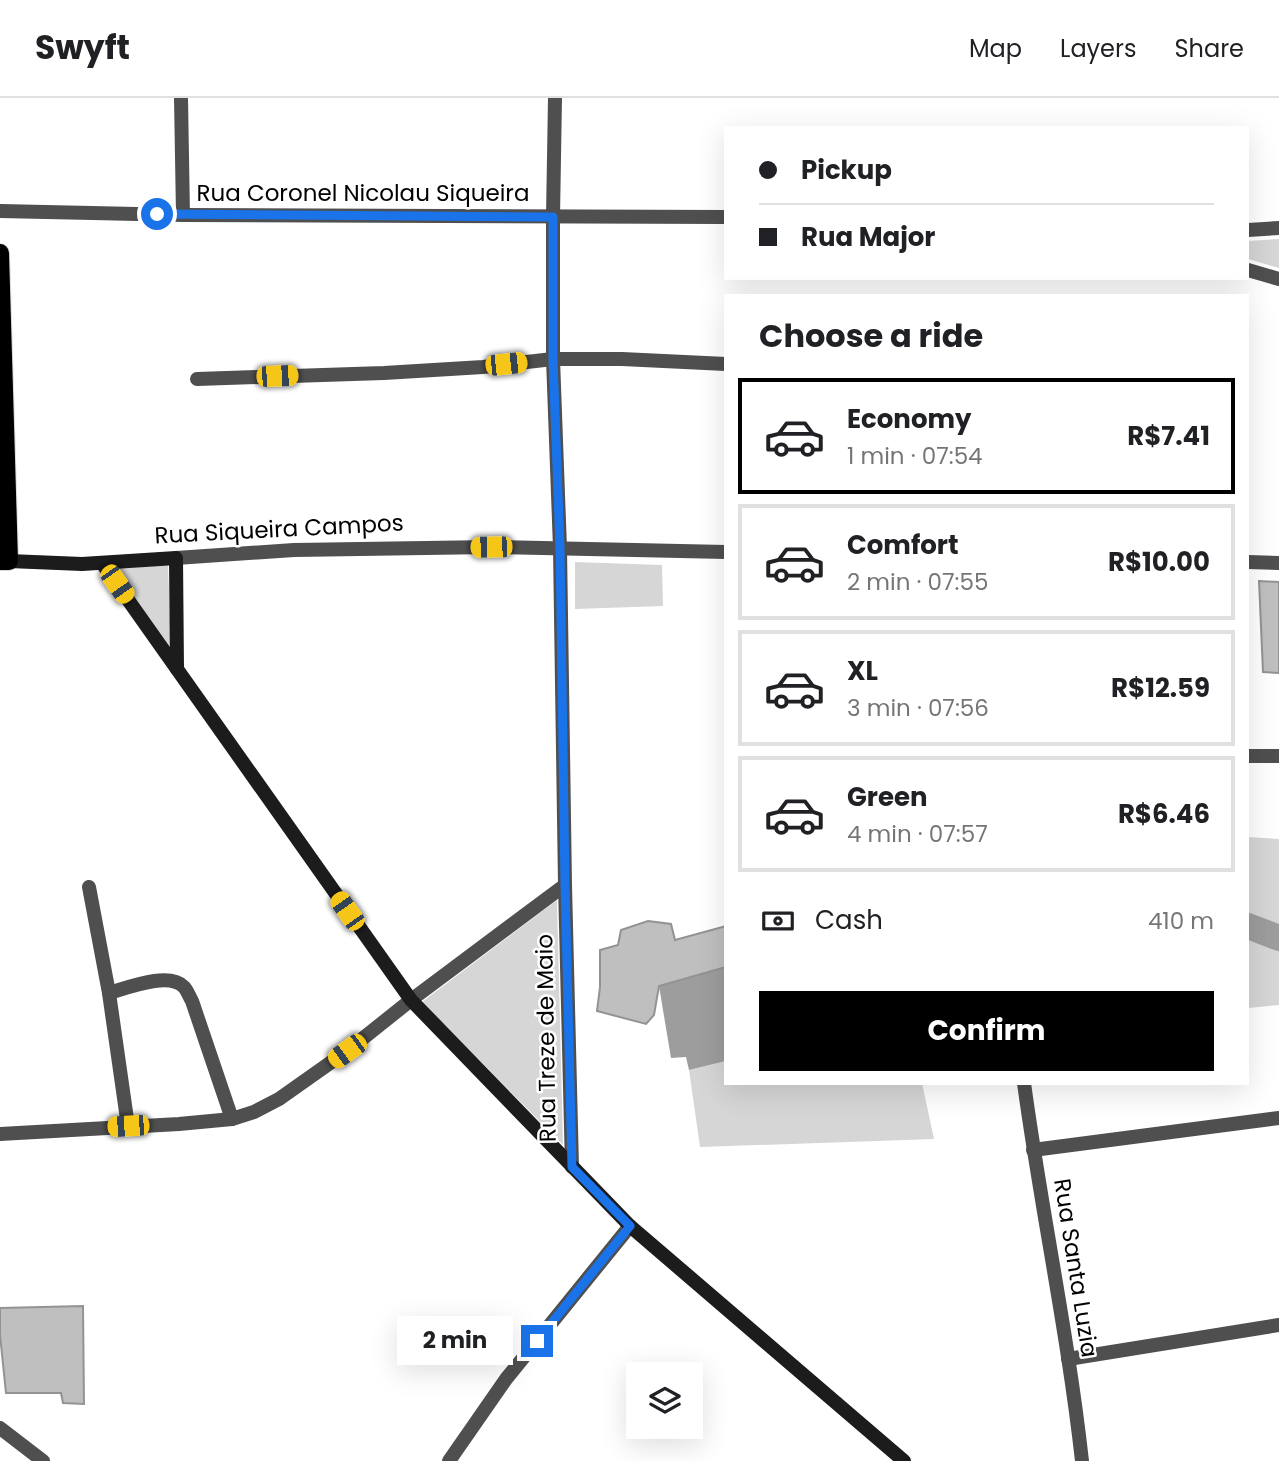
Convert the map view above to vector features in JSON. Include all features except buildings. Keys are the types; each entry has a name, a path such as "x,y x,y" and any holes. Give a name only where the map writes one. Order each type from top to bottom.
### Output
{"main road":[{"path":"0,253 4,561"}],"street":[{"path":"181,98 183,215"},
{"name":"Rua Treze de Maio","path":"555,98 553,359 560,548 572,1167 630,1226 904,1461"},
{"name":"Rua Coronel Nicolau Siqueira","path":"0,211 183,215 724,217"},
{"path":"1249,230 1279,228"},
{"path":"1249,270 1279,279"},
{"path":"197,379 398,372 483,367 553,359 724,364"},
{"name":"Rua Siqueira Campos","path":"4,561 102,563 294,550 491,547 724,552"},
{"path":"176,558 177,669"},
{"path":"1249,562 1279,563"},
{"path":"102,563 411,1000 572,1167"},
{"path":"1249,756 1279,756"},
{"path":"0,1134 232,1119 254,1112 279,1099 347,1051 565,885"},
{"path":"89,887 109,993 128,1126"},
{"path":"109,993 160,980 170,980 184,987 232,1119"},
{"name":"Rua Santa Luzia","path":"1024,1085 1082,1461"},
{"path":"1033,1150 1279,1118"},
{"path":"449,1461 506,1379 630,1226"},
{"path":"1068,1359 1279,1325"},
{"path":"0,1428 43,1461"}],"shaded area":[{"path":"1279,239 1279,268 1249,259 1249,241"},
{"path":"575,562 662,565 663,606 575,609"},
{"path":"168,565 171,648 113,567"},
{"path":"1249,837 1279,839 1279,1005 1249,1008"},
{"path":"557,900 563,1145 422,1002"},
{"path":"724,968 724,1061 689,1070 686,1057 671,1058 659,986"},
{"path":"724,1061 724,1085 922,1085 934,1139 700,1147 689,1070"}],"waterway":[{"path":"1249,926 1279,938"}],"route":[{"path":"157,214 553,217 553,359 560,548 572,1167 630,1226 537,1341"}]}
